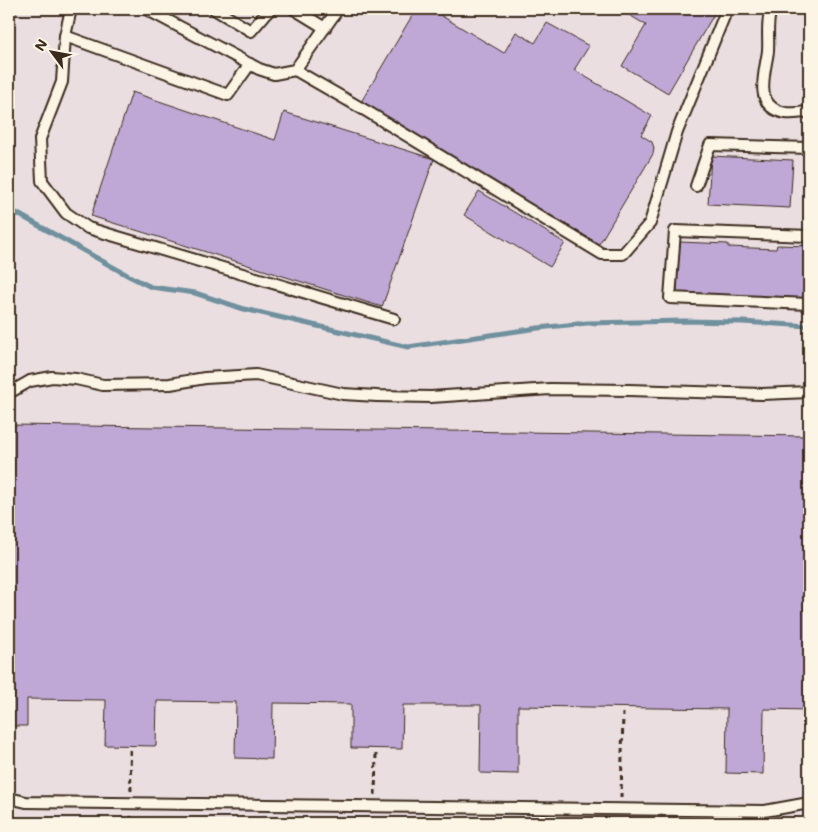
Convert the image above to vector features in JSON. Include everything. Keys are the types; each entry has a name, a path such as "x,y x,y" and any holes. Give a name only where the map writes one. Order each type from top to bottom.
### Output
{"lane":[{"path":"71,9 65,36 62,82 40,138 42,181 66,213 88,228 394,319"},
{"path":"146,9 250,64 274,74 295,70 602,254 623,254 650,223 677,132 727,9"},
{"path":"214,9 251,31 270,9"},
{"path":"294,9 325,28"},
{"path":"295,70 338,9"},
{"path":"772,9 768,19 768,50 762,93 768,105 785,113 809,112"},
{"path":"65,36 228,95 250,64"},
{"path":"696,186 710,145 809,148"},
{"path":"809,236 675,231 670,298 809,304"},
{"path":"9,393 30,381 52,377 76,379 103,385 170,384 205,378 256,375 343,394 377,396 431,397 550,390 762,394 809,392"},
{"path":"9,798 26,802 765,811 809,803"}],"path":[{"path":"9,23 17,9"},
{"path":"621,809 623,713"},
{"path":"130,750 131,823"},
{"path":"375,806 376,754"}],"shaded area":[{"path":"9,9 809,9 809,823 9,823"}],"building":[{"path":"416,9 430,9 504,53 516,32 535,43 547,23 589,46 574,70 652,116 641,135 652,142 653,154 599,244 361,102"},
{"path":"619,9 717,9 668,93 622,66 646,25"},
{"path":"132,92 275,140 284,112 434,159 382,307 91,216"},
{"path":"711,156 793,160 790,208 708,204"},
{"path":"479,191 565,243 550,267 464,215"},
{"path":"679,242 728,244 728,247 776,249 777,245 809,246 809,298 677,293"},
{"path":"11,425 809,436 809,710 764,709 763,774 726,773 727,709 518,706 518,774 480,773 481,705 403,705 402,749 351,748 351,704 273,703 272,759 235,758 236,702 157,701 156,746 105,745 106,700 27,699 27,726 9,726"}],"waterway":[{"path":"9,209 151,287 195,293 244,309 408,347 538,328 587,323 684,321 809,326"}]}
